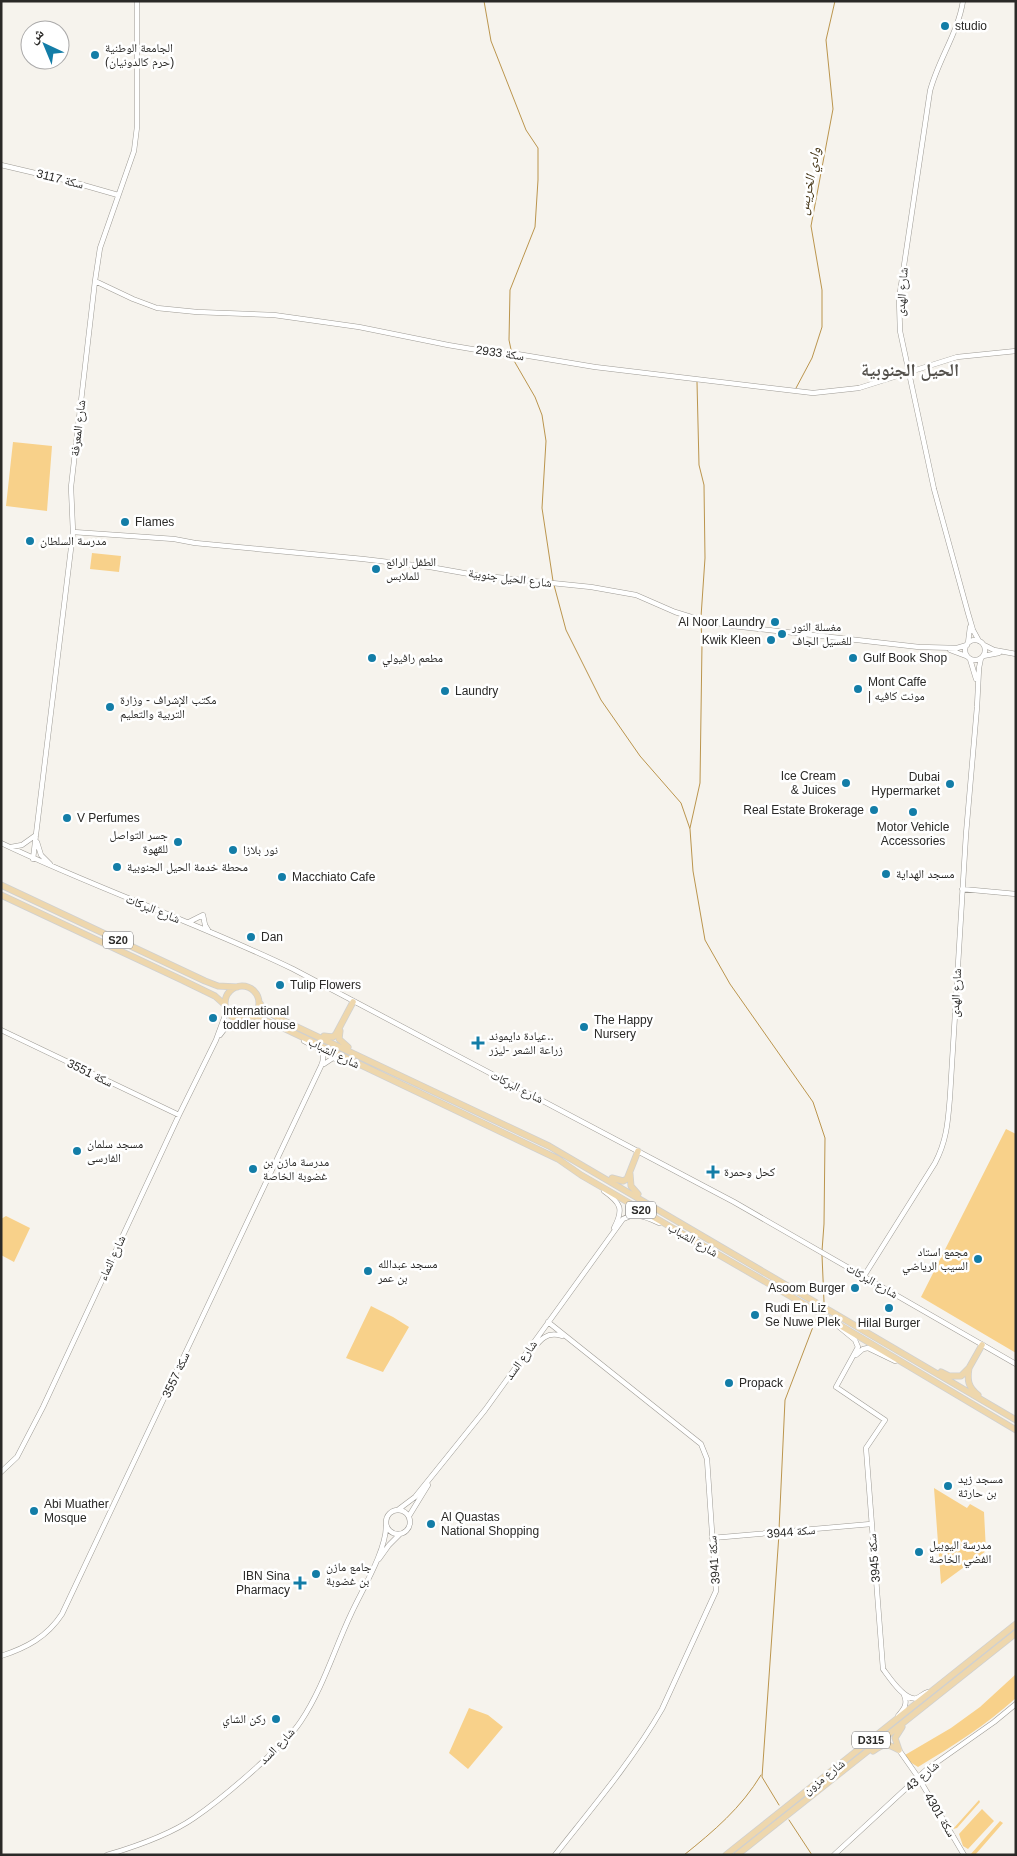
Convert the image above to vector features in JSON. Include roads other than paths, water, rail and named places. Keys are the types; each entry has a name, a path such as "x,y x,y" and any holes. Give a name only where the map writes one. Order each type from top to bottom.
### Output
{"main road":[{"name":"S20","path":"1,884 205,981 218,986 243,986 253,990 259,1002"},
{"name":"S20","path":"1,895 215,996 226,1007 231,1016 238,1020"},
{"path":"226,1007 230,992 237,987"},
{"path":"238,1020 246,1020 252,1016 256,1012 259,1002"},
{"name":"شارع الشباب","path":"259,1002 264,1009 273,1015 549,1146 1016,1420"},
{"path":"294,1025 333,1037 352,1002"},
{"name":"شارع الشباب","path":"252,1016 286,1030 558,1159 581,1175 816,1311 1016,1430"},
{"path":"341,1024 339,1035 341,1042 374,1062"},
{"path":"594,1171 623,1181 627,1179 638,1151"},
{"path":"631,1169 631,1186 651,1205"},
{"path":"858,1327 949,1376 961,1376 969,1368 982,1345"},
{"path":"969,1368 967,1379 969,1386 974,1392 1016,1420"},
{"name":"شارع مزون","path":"726,1855 1016,1624"},
{"name":"شارع مزون","path":"737,1855 1016,1633"},
{"path":"899,1750 896,1743 897,1733 910,1717"},
{"path":"844,1770 883,1745 899,1750"}],"street":[{"name":"شارع المعرفة","path":"33,859 73,532 71,487 95,281 100,248 134,151 137,127 137,1"},
{"name":"شارع الهدى","path":"963,1 961,13 934,78 927,106 899,299 900,331 934,489 973,630 979,641"},
{"name":"سكة 3117","path":"1,165 118,195"},
{"name":"سكة 2933","path":"95,281 157,308 197,312 274,315 359,326 501,354 511,353 596,367 795,391 831,392 859,388 957,358 1016,351"},
{"name":"شارع الحيل جنوبية","path":"73,532 174,539 195,544 363,559 430,567 475,575 591,588 636,595 675,612 701,620 733,626 941,648"},
{"name":"شارع الهدى","path":"968,613 970,631 968,644"},
{"path":"941,648 956,648 974,640 994,650 1016,654"},
{"path":"968,644 965,651 968,658"},
{"path":"982,657 985,651 984,645"},
{"path":"941,648 955,651 976,660 993,653 1016,654"},
{"name":"شارع الهدى","path":"864,1276 935,1163 946,1137 977,687 982,657"},
{"name":"شارع الهدى","path":"968,658 974,670 977,687"},
{"path":"8,846 22,845 36,835 41,855 55,868"},
{"name":"شارع البركات","path":"1,843 33,859 209,931 293,969 352,1002 734,1202 1016,1364"},
{"path":"962,889 1016,894"},
{"path":"187,922 203,915 205,925 209,931"},
{"name":"شارع النماء","path":"1,1472 17,1457 43,1407 216,1040 226,1007"},
{"name":"شارع النماء","path":"216,1040 226,1027 238,1020"},
{"name":"سكة 3551","path":"1,1030 179,1115"},
{"path":"286,1030 322,1052 324,1059 322,1066"},
{"path":"322,1066 326,1061 333,1058 341,1059 379,1074"},
{"name":"سكة 3557","path":"1,1656 29,1646 49,1630 62,1614 322,1066"},
{"path":"581,1175 617,1201 620,1213 607,1240"},
{"path":"607,1240 623,1219 631,1215 652,1220 688,1237"},
{"name":"شارع السد","path":"400,1509 415,1497 440,1467 519,1363 607,1240"},
{"path":"816,1311 855,1340 858,1347 852,1360"},
{"name":"سكة 3941","path":"548,1322 701,1444 706,1459 716,1591 653,1725 600,1798 554,1855"},
{"path":"519,1363 529,1356 547,1334 558,1334 568,1338"},
{"path":"852,1360 859,1351 868,1348 912,1369"},
{"name":"سكة 3945","path":"852,1360 836,1387 885,1420 866,1448 883,1670 903,1694"},
{"name":"شارع السد","path":"409,1516 440,1467"},
{"path":"400,1509 409,1516 408,1528 399,1534 393,1534 386,1526 385,1521 388,1514 393,1510 400,1509"},
{"name":"سكة 3944","path":"712,1538 871,1524"},
{"name":"شارع السد","path":"107,1855 157,1837 193,1820 251,1772 289,1736 301,1721 326,1673 350,1616 374,1567 386,1533 386,1526"},
{"name":"شارع السد","path":"374,1567 399,1534"},
{"path":"903,1694 910,1698 916,1698 945,1681"},
{"path":"888,1726 906,1707 903,1694"},
{"name":"شارع 43","path":"834,1855 918,1777 1016,1704"},
{"name":"سكة 4301","path":"899,1750 918,1777 964,1855"}],"waterway":[{"path":"484,1 491,41 526,130 538,148 535,227 510,290 509,340 513,359 535,397 542,415 546,441 542,508 553,581"},
{"name":"وادي الخريس","path":"795,390 812,358 822,327 822,290 811,226 833,109 826,40 835,1"},
{"path":"697,382 699,465 704,485 705,558 701,617"},
{"path":"554,585 566,630 601,700 640,756 681,803 690,829 693,871 705,940 730,984 813,1102 825,1138 822,1251"},
{"path":"690,828 700,783 701,621"},
{"path":"822,1255 824,1302"},
{"path":"779,1530 785,1400 816,1319"},
{"path":"779,1534 762,1777 779,1805"},
{"path":"684,1855 736,1808 761,1775"},
{"path":"789,1820 812,1855"}],"place":[{"name":"studio","path":"945,26"},
{"name":"الجامعة الوطنية (حرم كالدونيان)","path":"95,55"},
{"name":"Flames","path":"125,522"},
{"name":"مدرسة السلطان","path":"30,541"},
{"name":"الطفل الرائع للملابس","path":"376,569"},
{"name":"Al Noor Laundry","path":"775,622"},
{"name":"مغسلة النور للغسيل الجاف","path":"782,634"},
{"name":"Kwik Kleen","path":"771,640"},
{"name":"مطعم رافيولي","path":"372,658"},
{"name":"Gulf Book Shop","path":"853,658"},
{"name":"Mont Caffe | مونت كافيه","path":"858,689"},
{"name":"Laundry","path":"445,691"},
{"name":"مكتب الإشراف - وزارة التربية والتعليم","path":"110,707"},
{"name":"Ice Cream & Juices","path":"846,783"},
{"name":"Dubai Hypermarket","path":"950,784"},
{"name":"Real Estate Brokerage","path":"874,810"},
{"name":"Motor Vehicle Accessories","path":"913,812"},
{"name":"V Perfumes","path":"67,818"},
{"name":"جسر التواصل للقهوة","path":"178,842"},
{"name":"نور بلازا","path":"233,850"},
{"name":"محطة خدمة الحيل الجنوبية","path":"117,867"},
{"name":"مسجد الهداية","path":"886,874"},
{"name":"Macchiato Cafe","path":"282,877"},
{"name":"Dan","path":"251,937"},
{"name":"Tulip Flowers","path":"280,985"},
{"name":"International toddler house","path":"213,1018"},
{"name":"The Happy Nursery","path":"584,1027"},
{"name":"عيادة دايموند.. زراعة الشعر -ليزر","path":"478,1043"},
{"name":"مسجد سلمان الفارسى","path":"77,1151"},
{"name":"مدرسة مازن بن غضوبة الخاصة","path":"253,1169"},
{"name":"كحل وحمرة","path":"713,1172"},
{"name":"مجمع استاد السيب الرياضي","path":"978,1259"},
{"name":"مسجد عبدالله بن عمر","path":"368,1271"},
{"name":"Asoom Burger","path":"855,1288"},
{"name":"Hilal Burger","path":"889,1308"},
{"name":"Rudi En Liz Se Nuwe Plek","path":"755,1315"},
{"name":"Propack","path":"729,1383"},
{"name":"مسجد زيد بن حارثة","path":"948,1486"},
{"name":"Abi Muather Mosque","path":"34,1511"},
{"name":"Al Quastas National Shopping","path":"431,1524"},
{"name":"مدرسة اليوبيل الفضي الخاصة","path":"919,1552"},
{"name":"جامع مازن بن غضوبة","path":"316,1574"},
{"name":"IBN Sina Pharmacy","path":"300,1583"},
{"name":"ركن الشاي","path":"276,1719"}],"district":[{"name":"الحيل الجنوبية","path":"910,370"}]}
